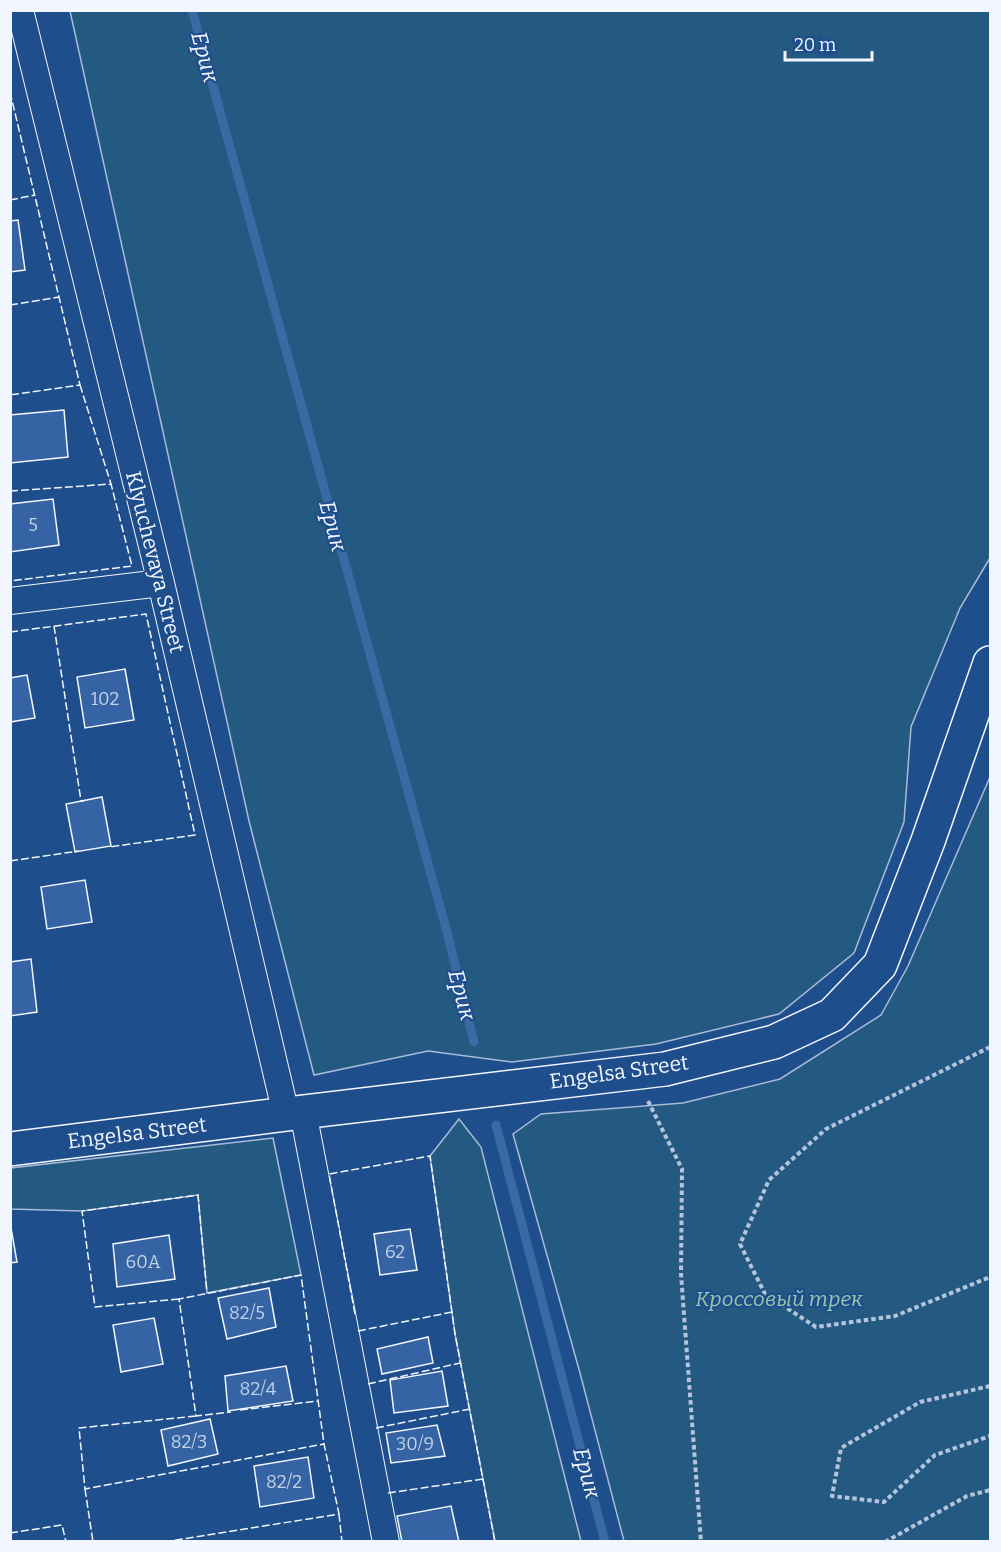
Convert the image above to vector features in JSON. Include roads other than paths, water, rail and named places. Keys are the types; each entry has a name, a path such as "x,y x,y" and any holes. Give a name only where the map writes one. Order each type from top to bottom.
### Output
{"street":[{"name":"Klyuchevaya Street","path":"20,10 294,1113 386,1542"},
{"path":"10,601 161,583"},
{"name":"Engelsa Street","path":"10,1149 665,1069 774,1042 832,1015 880,965 928,841 990,663"}],"waterway":[{"name":"Ерик","path":"192,10 447,932 474,1042"},
{"name":"Ерик","path":"496,1125 605,1542"}],"park label":[{"name":"Кроссовый трек","path":"779,1299"}]}
